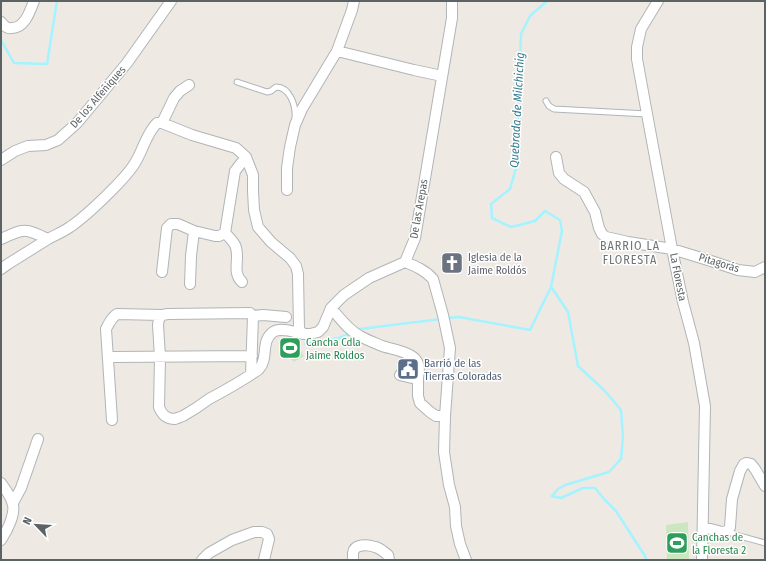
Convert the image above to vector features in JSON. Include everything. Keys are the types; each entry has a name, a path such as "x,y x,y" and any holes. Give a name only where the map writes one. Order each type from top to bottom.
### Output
{"street":[{"path":"1,22 10,29 16,28 23,23 34,1"},
{"name":"De los Alfeñiques","path":"1,160 14,151 28,146 46,145 58,140 77,123 127,64 171,1"},
{"path":"287,190 287,168 295,125 302,109 337,51 354,1"},
{"name":"De las Arepas","path":"405,262 415,238 452,18 452,1"},
{"name":"La Floresta","path":"658,1 641,30 637,47 647,114 672,249 683,302 694,342 705,406 702,560"},
{"path":"337,51 442,76"},
{"path":"162,123 174,98 189,84"},
{"path":"1,269 48,239 69,228 91,211 125,176 134,164 152,128 157,123 162,123 192,135 236,148 246,157 253,175 254,210 258,227 271,242 290,258 296,266 298,274 299,329 303,334"},
{"path":"242,282 238,278 236,246 225,233 235,171 246,157"},
{"name":"Pitagorás","path":"556,157 559,173 564,179 584,192 595,212 599,228 602,234 606,237 672,249 738,270 755,272 765,267"},
{"path":"162,272 167,228 171,224 178,224 194,231 215,236 225,233"},
{"path":"1,239 18,230 26,230 48,239"},
{"path":"190,284 194,231"},
{"path":"162,315 159,319 158,325 160,357 159,407 161,413 166,417 174,419 182,417 240,382 260,368 268,338 273,333 278,330 303,334 318,332 323,327 331,308 344,295 369,278 405,262 416,266 428,274 432,279 444,319 450,348 444,452 449,485 455,507 456,526 460,544 466,560"},
{"path":"331,308 348,327 359,336 382,346 399,350 413,357 419,367 418,396 420,403 436,416 445,416"},
{"path":"112,420 106,330 110,320 114,316 118,314 162,315 246,312 253,316 263,315 286,317"},
{"path":"251,374 253,316"},
{"path":"114,357 252,356"},
{"path":"400,375 410,378 418,378"},
{"path":"1,540 6,533 12,516 13,503 22,488 38,439"},
{"path":"703,527 722,532 728,531 730,527 732,499 740,471 744,464 751,464 765,486"},
{"path":"1,483 13,503"},
{"path":"202,560 209,553 232,540 254,532 262,532 267,534 269,539 264,560"},
{"path":"354,560 353,553 355,548 365,545 374,546 382,550 388,555 389,560"}],"lane":[{"path":"237,82 267,92 276,87 283,89 289,94 294,104 296,112 295,125"},
{"path":"546,101 549,106 554,109 647,114"},
{"path":"728,531 736,536 765,543"}],"green space":[{"name":"Cancha Cdla Jaime Roldos","path":"288,336 296,344 304,356 294,362 279,346"},
{"name":"Canchas de la Floresta 2","path":"688,522 689,560 667,560 666,525"}],"waterway":[{"path":"1,40 14,63 47,64 57,1"},
{"name":"Quebrada de Milchichig","path":"446,318 459,317 530,330 551,287 562,231 560,220 545,211 535,221 511,227 492,218 491,204 510,189 516,168 521,34 530,16 547,1"},
{"path":"552,288 568,312 578,366 605,391 621,410 623,437 621,459 609,472 565,485 558,489 552,496 561,498 583,488 595,488 616,511 645,556 646,560"},
{"path":"357,330 441,319"},
{"path":"305,344 339,338 351,333"}],"place":[{"name":"Iglesia de la Jaime Roldós","path":"452,263"},
{"name":"Cancha Cdla Jaime Roldos","path":"290,348"},
{"name":"Barrió de las Tierras Coloradas","path":"408,369"},
{"name":"Canchas de la Floresta 2","path":"677,543"}],"district":[{"name":"BARRIO LA FLORESTA","path":"630,253"}]}
